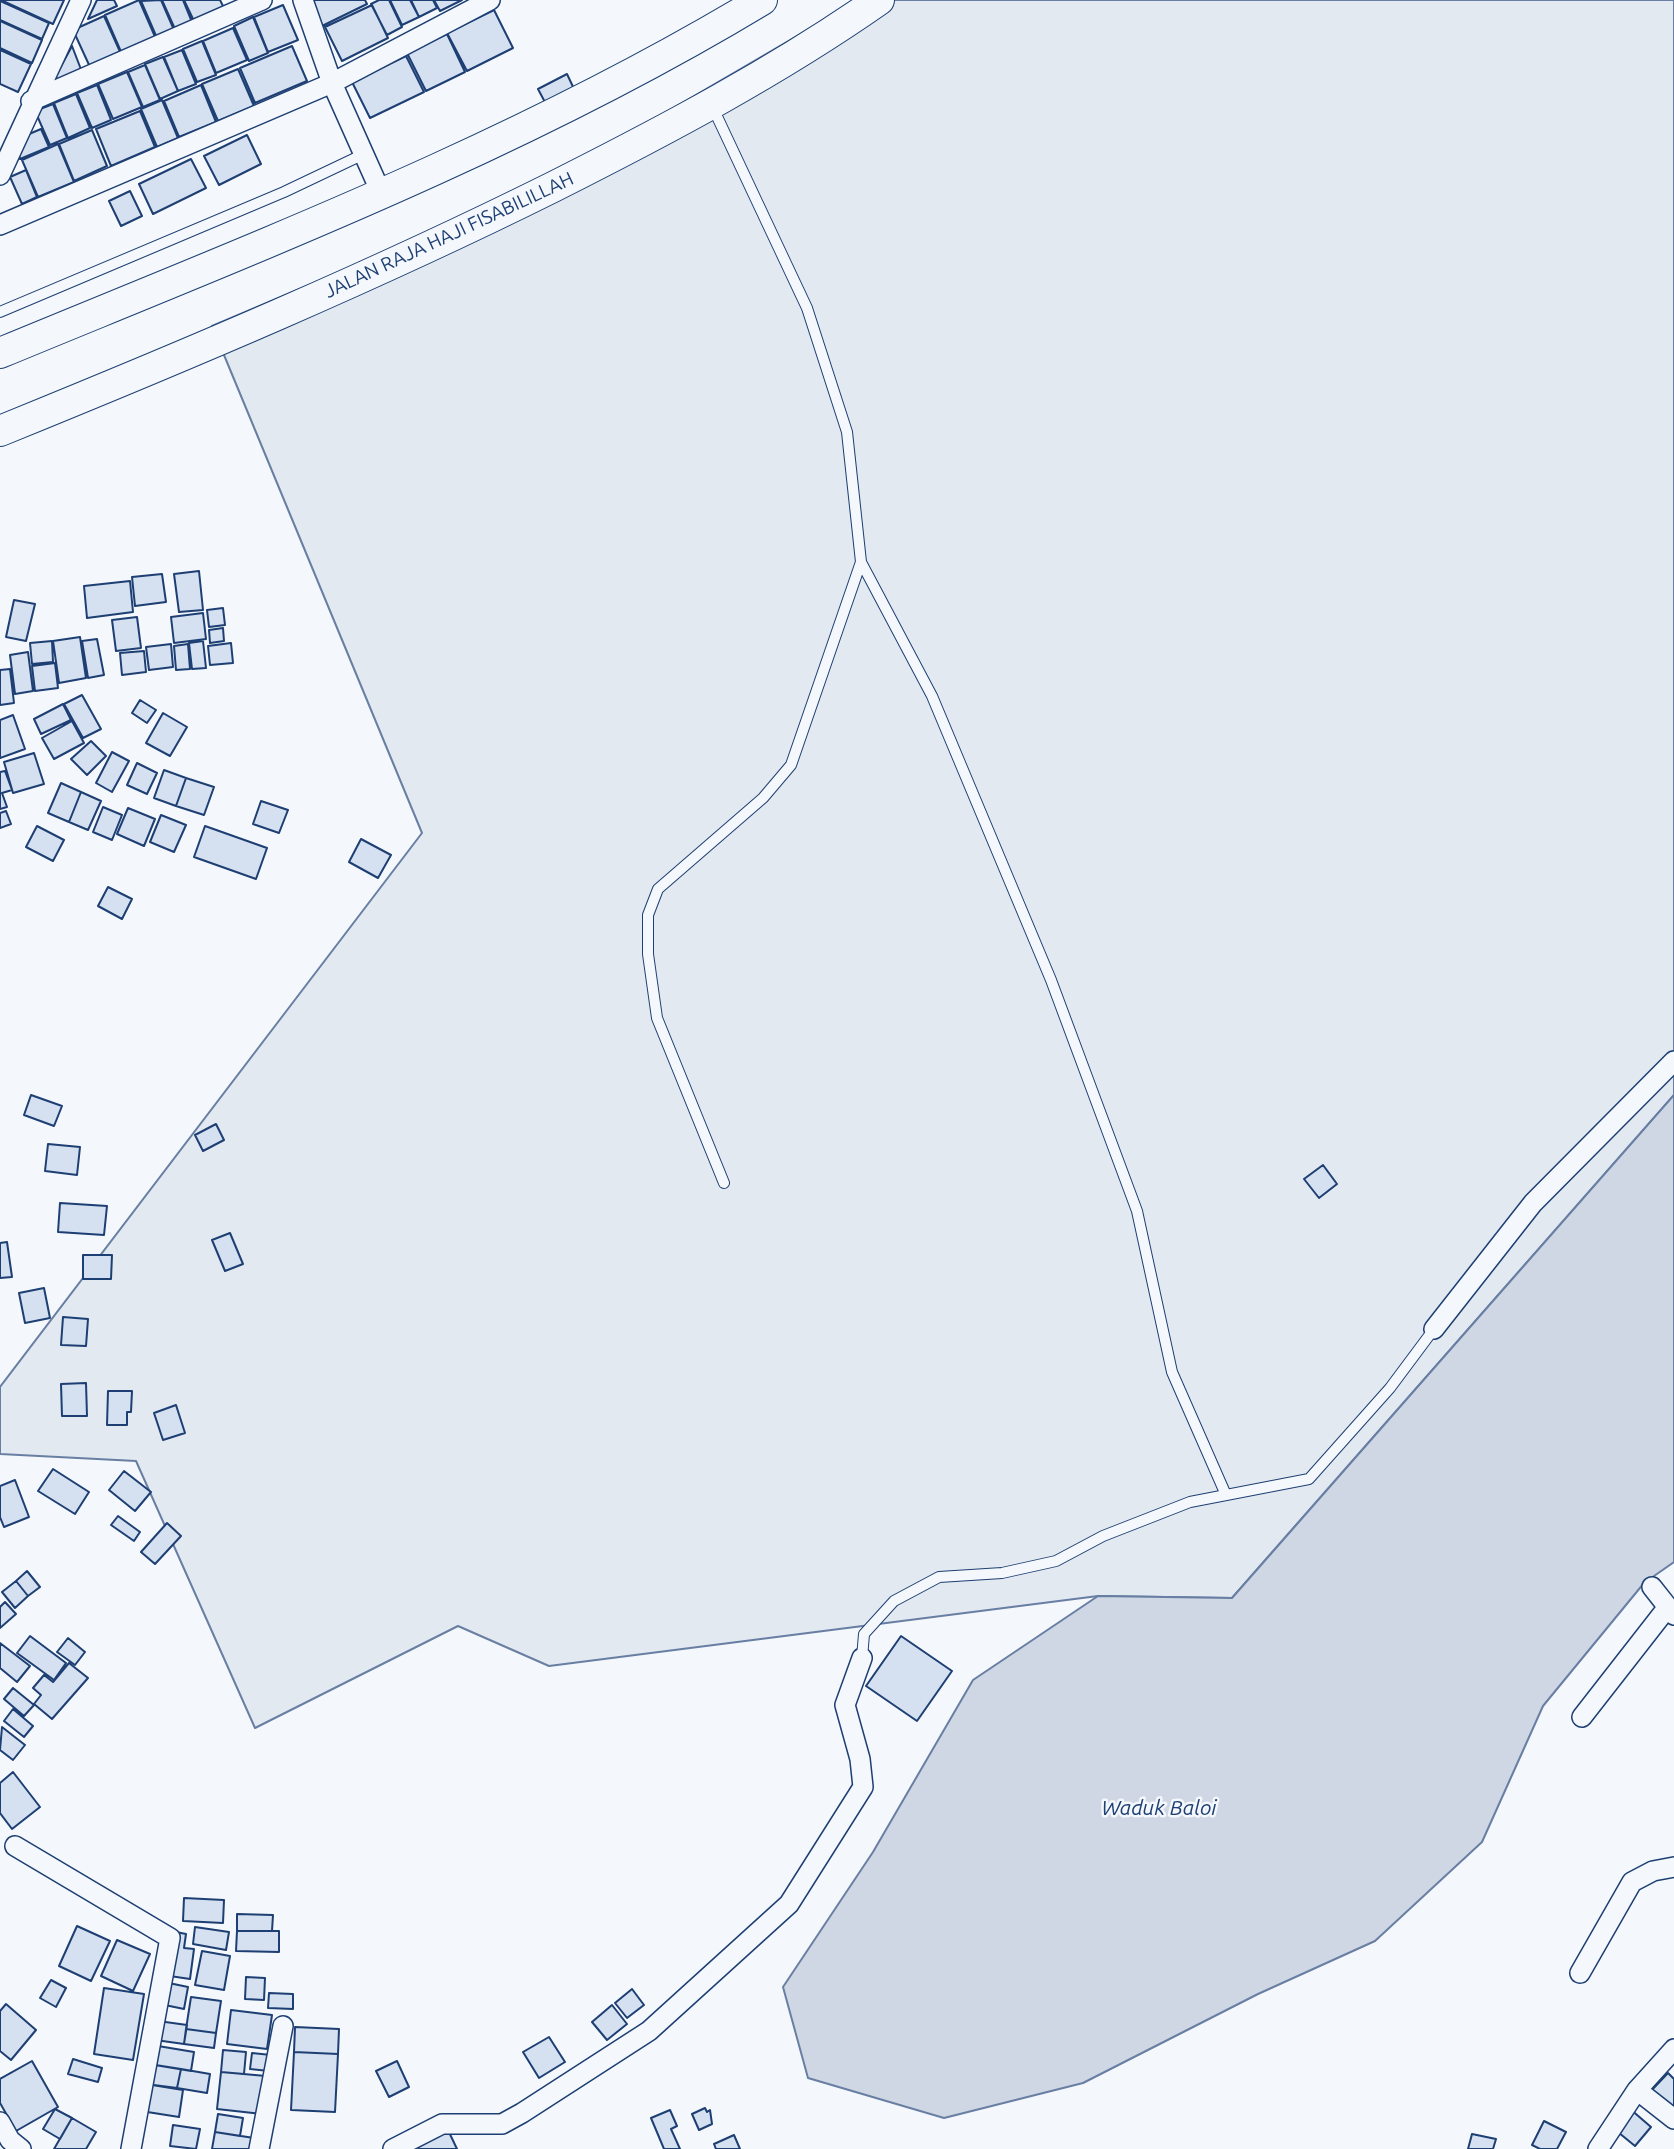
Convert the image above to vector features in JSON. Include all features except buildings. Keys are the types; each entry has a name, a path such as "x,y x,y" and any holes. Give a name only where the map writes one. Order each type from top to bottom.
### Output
{"main road":[{"path":"0,353 382,195 603,91 762,0"},
{"name":"JALAN RAJA HAJI FISABILILLAH","path":"0,431 216,343 390,265 712,105 879,0"}],"street":[{"path":"0,175 31,101 81,0"},
{"path":"31,101 262,0"},
{"path":"303,0 332,83 382,195"},
{"path":"0,225 332,83 491,0"},
{"path":"1434,1329 1532,1203 1674,1061"},
{"path":"1583,1717 1671,1611 1652,1587"},
{"path":"394,2149 442,2124 502,2124 522,2113 649,2032 789,1904 863,1787 860,1759 845,1705 862,1658"},
{"path":"15,1846 170,1938 131,2149"},
{"path":"1580,1973 1632,1882 1653,1871 1674,1867"},
{"path":"259,2149 283,2026"},
{"path":"1598,2149 1637,2090 1674,2049"},
{"path":"1637,2090 1674,2119"},
{"path":"0,2123 10,2140 21,2149"}],"lane":[{"path":"712,105 807,308 847,432 861,562 932,696 1051,980 1137,1211 1172,1372 1226,1495"},
{"path":"0,312 284,192 364,154"},
{"path":"724,1183 657,1018 648,954 648,915 658,889 763,799 791,765 861,562"},
{"path":"862,1658 864,1634 894,1601 939,1577 1002,1573 1056,1561 1103,1535 1190,1502 1309,1479 1390,1388 1434,1329"}],"shaded area":[{"path":"859,0 1674,0 1674,1095 1232,1598 1098,1596 549,1666 458,1626 255,1728 136,1461 0,1454 0,1387 422,833 212,326 390,251 627,135"}],"water":[{"name":"Waduk Baloi","path":"1674,1095 1674,1562 1644,1583 1543,1706 1482,1842 1375,1941 1258,1994 1083,2083 944,2118 808,2078 783,1987 873,1852 973,1680 1098,1596 1232,1598"}]}
